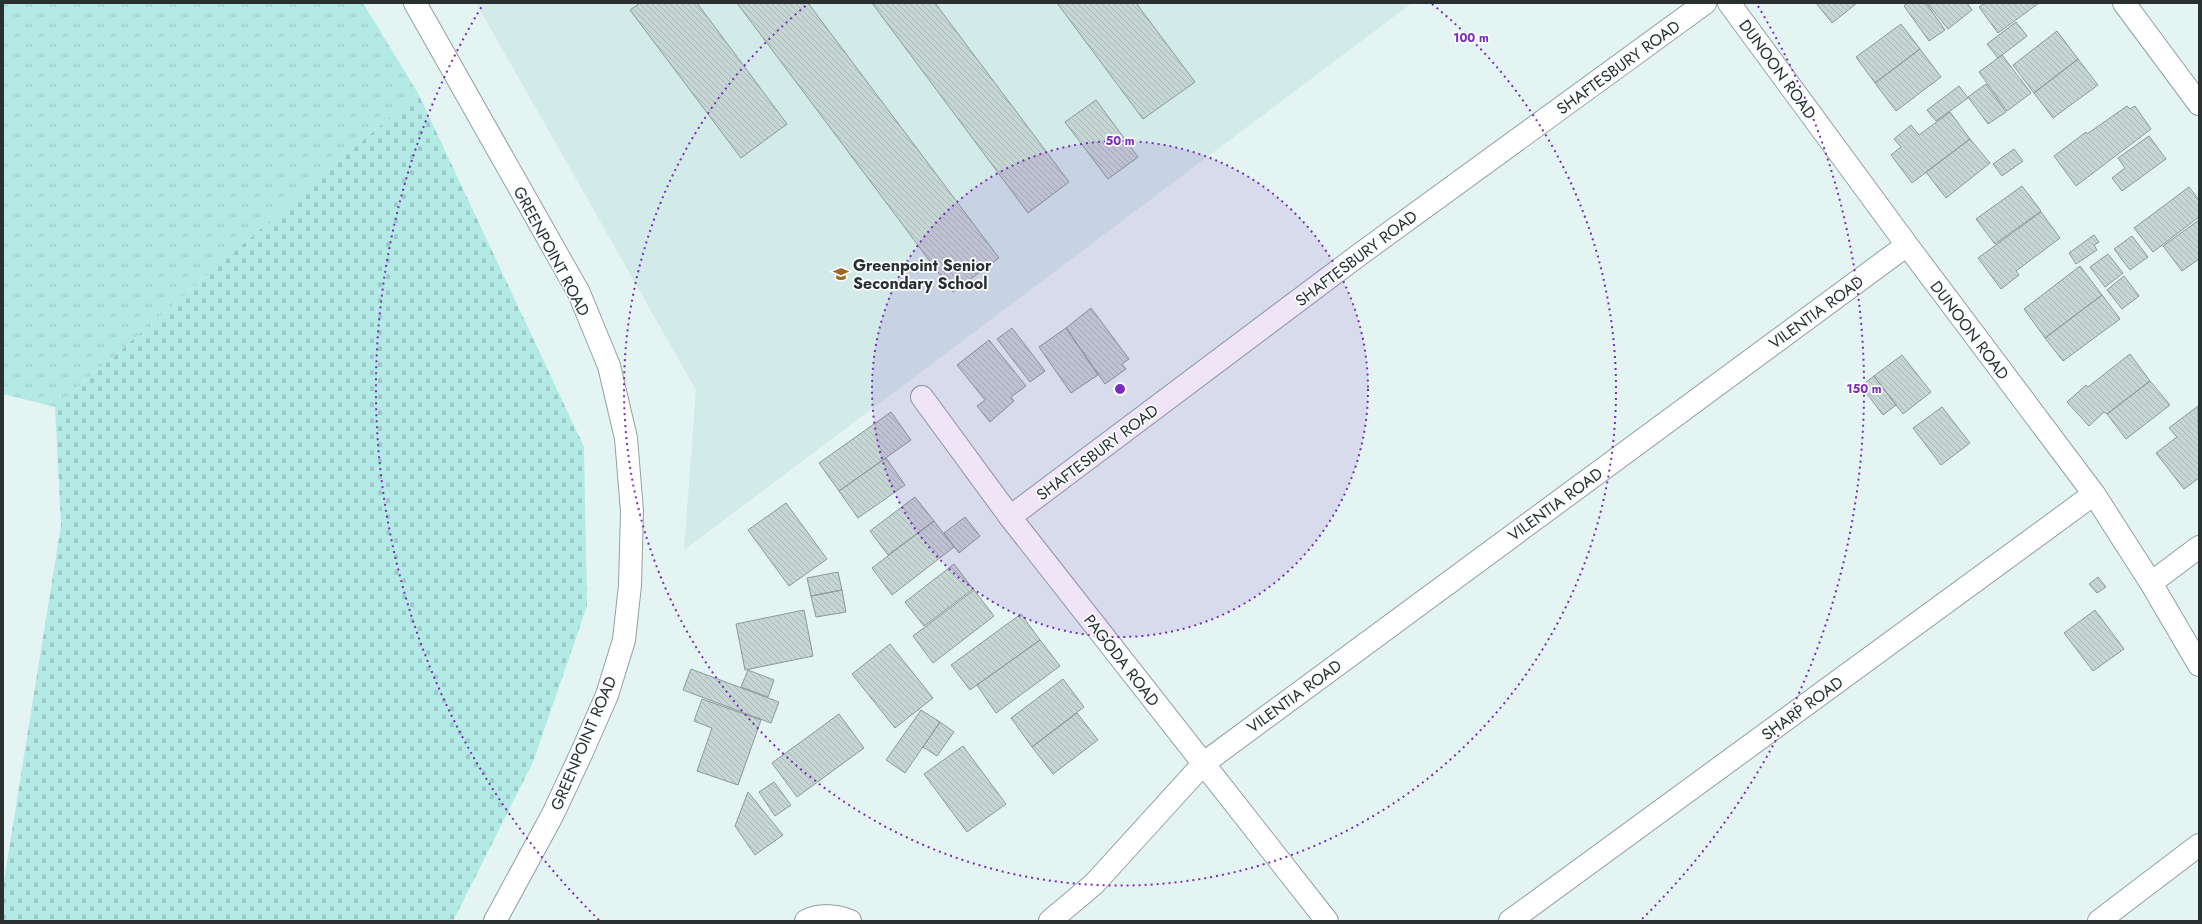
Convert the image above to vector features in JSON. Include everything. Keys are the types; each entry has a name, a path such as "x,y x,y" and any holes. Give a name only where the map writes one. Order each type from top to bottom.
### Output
{"street":[{"name":"GREENPOINT ROAD","path":"415,3 579,293 609,366 626,438 632,511 630,585 624,640 607,695 582,752 553,814 495,921"},
{"name":"SHAFTESBURY ROAD","path":"1010,517 1363,252 1705,3"},
{"name":"DUNOON ROAD","path":"1729,3 1906,245 2094,494 2151,583 2199,665"},
{"path":"2124,3 2199,104"},
{"name":"VILENTIA ROAD","path":"1050,921 1094,884 1204,763 1906,245"},
{"name":"PAGODA ROAD","path":"922,397 1010,517 1327,921"},
{"name":"SHARP ROAD","path":"1510,921 2094,494"},
{"path":"2151,583 2199,548"},
{"path":"2099,921 2199,845"},
{"path":"806,921 813,917 840,917 850,921"}],"shaded area":[{"name":"Greenpoint Senior Secondary School","path":"476,3 1412,3 684,550 696,390"}],"green space":[{"path":"3,3 363,3 418,93 55,407 3,394"},
{"path":"418,93 584,447 587,606 533,762 453,921 3,921 3,887 61,525 55,407"}],"building":[{"path":"640,3 697,3 787,124 741,158 630,10"},
{"path":"737,3 808,3 999,258 953,292"},
{"path":"872,3 935,3 1069,182 1028,213"},
{"path":"1057,3 1136,3 1195,82 1143,119"},
{"path":"1816,3 1857,3 1832,23"},
{"path":"1907,3 1926,3 1945,30 1929,41 1904,6"},
{"path":"1927,3 1967,3 1972,10 1948,29"},
{"path":"1985,3 2039,3 1998,33 1979,7"},
{"path":"2016,22 2027,36 1998,58 1987,44"},
{"path":"1901,24 1920,49 1875,83 1856,57"},
{"path":"2057,31 2078,59 2034,93 2013,65"},
{"path":"1920,49 1941,77 1896,111 1875,83"},
{"path":"2002,55 2031,93 2007,111 1979,72"},
{"path":"2078,59 2098,85 2053,118 2034,93"},
{"path":"1986,84 2006,112 1988,124 1968,97"},
{"path":"1959,86 1968,98 1936,121 1927,110"},
{"path":"1096,100 1138,157 1108,179 1065,122"},
{"path":"2127,106 2130,109 2135,106 2151,129 2076,186 2054,156 2086,132 2087,134"},
{"path":"1950,112 1970,139 1912,183 1891,155 1901,147 1894,139 1911,125 1919,135"},
{"path":"2149,136 2166,159 2122,191 2112,178 2125,168 2118,158"},
{"path":"1970,139 1990,163 1946,198 1926,172"},
{"path":"2014,149 2023,161 2002,176 1993,164"},
{"path":"2022,186 2041,211 1995,244 1976,219"},
{"path":"2189,187 2199,200 2199,217 2153,252 2134,228"},
{"path":"2041,212 2060,238 2016,271 2019,275 2001,289 1978,258"},
{"path":"2199,220 2199,259 2182,271 2163,246"},
{"path":"2094,235 2099,242 2094,245 2097,250 2076,264 2069,253"},
{"path":"2132,236 2148,257 2130,270 2114,249"},
{"path":"2108,254 2123,273 2105,287 2090,267"},
{"path":"2080,266 2102,295 2045,338 2024,309"},
{"path":"2124,276 2139,296 2122,309 2107,290"},
{"path":"2102,295 2120,319 2063,361 2045,338"},
{"path":"1091,308 1129,359 1122,364 1126,369 1105,384 1066,328"},
{"path":"1012,328 1045,371 1030,382 997,339"},
{"path":"1066,328 1098,375 1071,393 1039,347"},
{"path":"989,340 1026,386 1011,397 1014,401 990,422 977,406 985,400 957,365"},
{"path":"2130,354 2150,381 2107,414 2104,412 2089,426 2067,402 2086,385 2088,387"},
{"path":"1902,355 1931,392 1903,414 1874,376"},
{"path":"1874,376 1896,405 1883,415 1861,386"},
{"path":"2150,381 2170,405 2126,439 2107,414"},
{"path":"2198,406 2199,478 2184,489 2156,453 2177,437 2169,428"},
{"path":"1942,407 1970,443 1941,465 1913,428"},
{"path":"891,412 911,440 839,491 819,463"},
{"path":"886,458 905,485 858,518 839,491"},
{"path":"915,497 934,521 888,555 870,531"},
{"path":"786,503 827,559 789,586 748,530"},
{"path":"965,517 980,536 959,553 944,533"},
{"path":"934,521 954,547 892,595 872,568"},
{"path":"954,564 973,589 924,626 905,602"},
{"path":"838,572 842,590 811,596 807,578"},
{"path":"2098,577 2106,587 2097,593 2089,584"},
{"path":"842,590 846,612 816,617 811,596"},
{"path":"974,590 994,616 933,663 913,636"},
{"path":"804,610 813,656 745,670 736,624"},
{"path":"2095,610 2124,649 2093,671 2064,633"},
{"path":"1021,614 1040,640 970,690 951,665"},
{"path":"1040,640 1060,666 996,713 977,685"},
{"path":"890,644 933,698 895,728 852,674"},
{"path":"691,669 779,702 771,723 683,690"},
{"path":"748,670 774,680 768,697 741,687"},
{"path":"1063,679 1084,707 1032,747 1011,718"},
{"path":"702,699 761,720 738,785 697,771 712,728 694,721"},
{"path":"921,710 940,722 905,773 886,760"},
{"path":"1077,713 1098,740 1053,774 1032,747"},
{"path":"839,714 864,748 797,797 772,763"},
{"path":"940,722 954,732 937,756 923,747"},
{"path":"963,746 1006,804 967,832 924,774"},
{"path":"774,782 791,805 775,816 759,792"},
{"path":"748,792 783,835 755,855 735,826"}],"place":[{"name":"Greenpoint Senior Secondary School","path":"841,274"}]}
